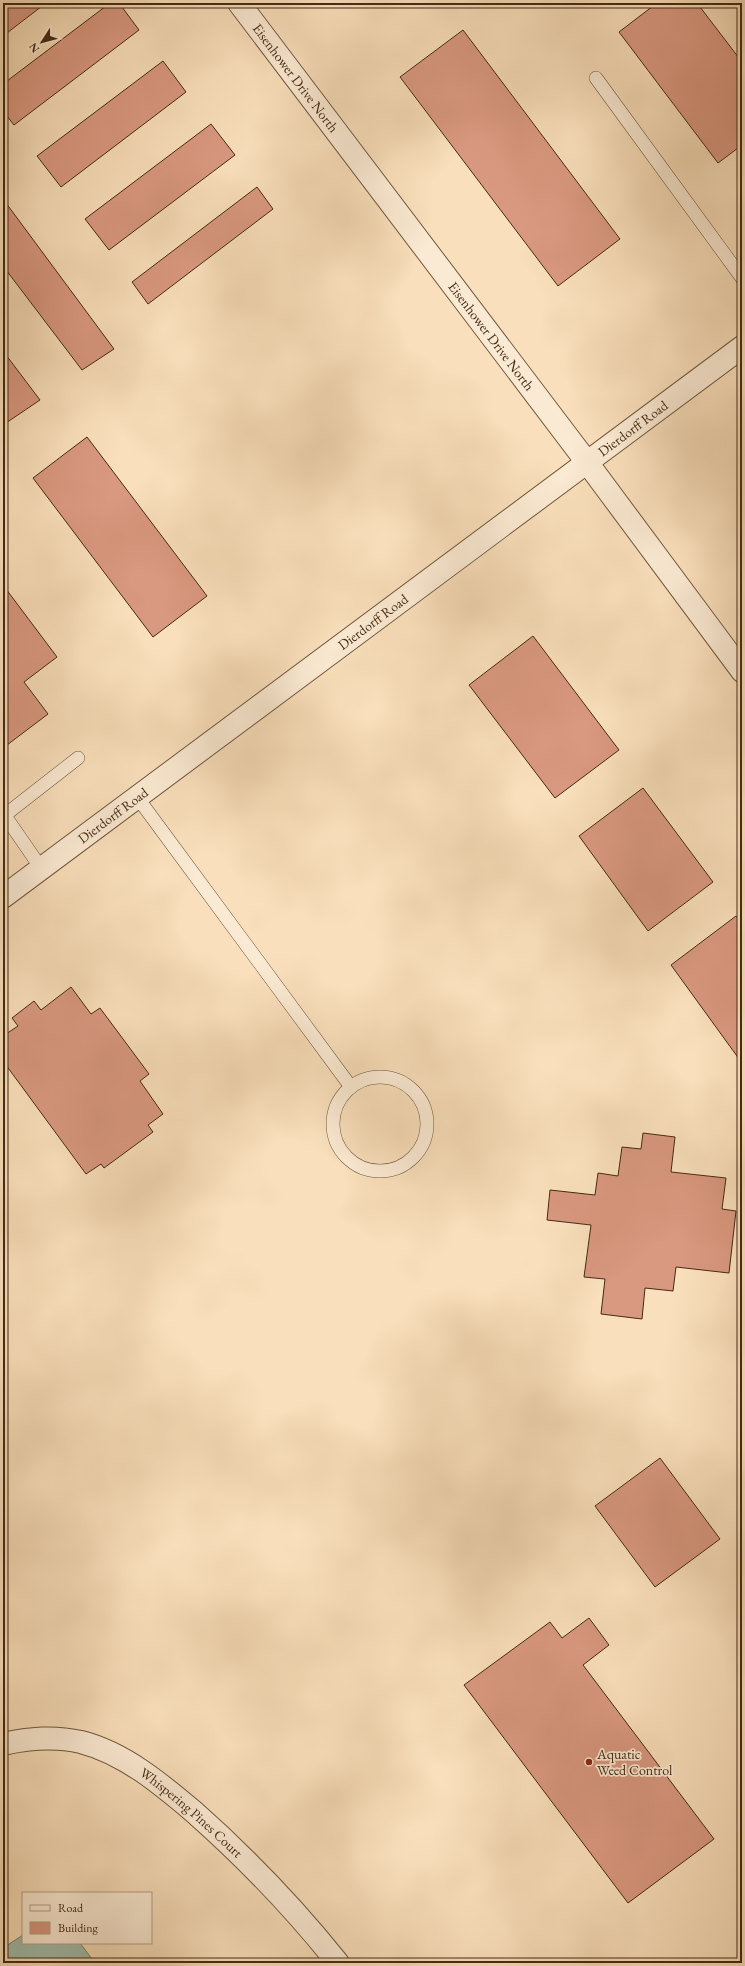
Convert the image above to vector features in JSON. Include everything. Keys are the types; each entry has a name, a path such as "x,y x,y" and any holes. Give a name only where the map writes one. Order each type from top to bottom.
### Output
{"street":[{"name":"Eisenhower Drive North","path":"239,3 586,461 742,671"},
{"name":"Dierdorff Road","path":"3,897 586,461 742,347"},
{"name":"Whispering Pines Court","path":"3,1744 27,1739 54,1738 82,1742 110,1752 138,1768 176,1796 247,1862 285,1900 338,1963"}],"lane":[{"path":"596,78 742,278"},
{"path":"41,868 4,814 78,758"},
{"path":"137,798 351,1087"},
{"path":"381,1077 397,1080 411,1089 422,1102 426,1117 426,1134 420,1149 409,1161 397,1168 382,1172 367,1170 354,1164 343,1153 336,1141 333,1119 334,1112 341,1098 351,1087 365,1079 381,1077"}],"shaded area":[{"path":"22,1936 22,1944 81,1944 95,1963 3,1963 3,1948"}],"building":[{"path":"3,3 46,3 3,36"},
{"path":"110,3 119,3 139,30 14,125 3,111 3,84"},
{"path":"657,3 697,3 742,62 742,145 718,163 619,32"},
{"path":"463,30 620,239 558,286 400,77"},
{"path":"163,61 186,92 61,187 37,156"},
{"path":"211,124 235,155 109,250 85,219"},
{"path":"257,187 273,209 148,304 132,282"},
{"path":"3,199 114,349 82,370 3,266"},
{"path":"3,351 40,400 3,425"},
{"path":"87,437 207,596 153,637 33,478"},
{"path":"3,585 57,657 24,682 48,714 7,745 3,740"},
{"path":"533,636 619,750 555,798 469,685"},
{"path":"643,788 713,882 648,931 579,836"},
{"path":"736,916 742,924 742,1063 671,965"},
{"path":"71,987 91,1014 100,1008 149,1074 140,1081 163,1114 148,1125 153,1132 104,1168 101,1164 86,1174 3,1061 3,1041 8,1037 6,1034 18,1026 12,1018 34,1001 41,1010"},
{"path":"643,1133 675,1137 671,1172 726,1178 722,1209 736,1211 729,1273 676,1267 673,1291 645,1288 642,1319 601,1314 605,1279 584,1277 591,1225 547,1220 550,1190 595,1195 598,1173 618,1176 622,1147 641,1149"},
{"path":"660,1458 720,1539 655,1587 595,1506"},
{"name":"Aquatic Weed Control","path":"589,1618 609,1645 583,1665 714,1839 628,1903 464,1685 550,1622 562,1638"}],"place":[{"name":"Aquatic Weed Control","path":"589,1762"}]}
